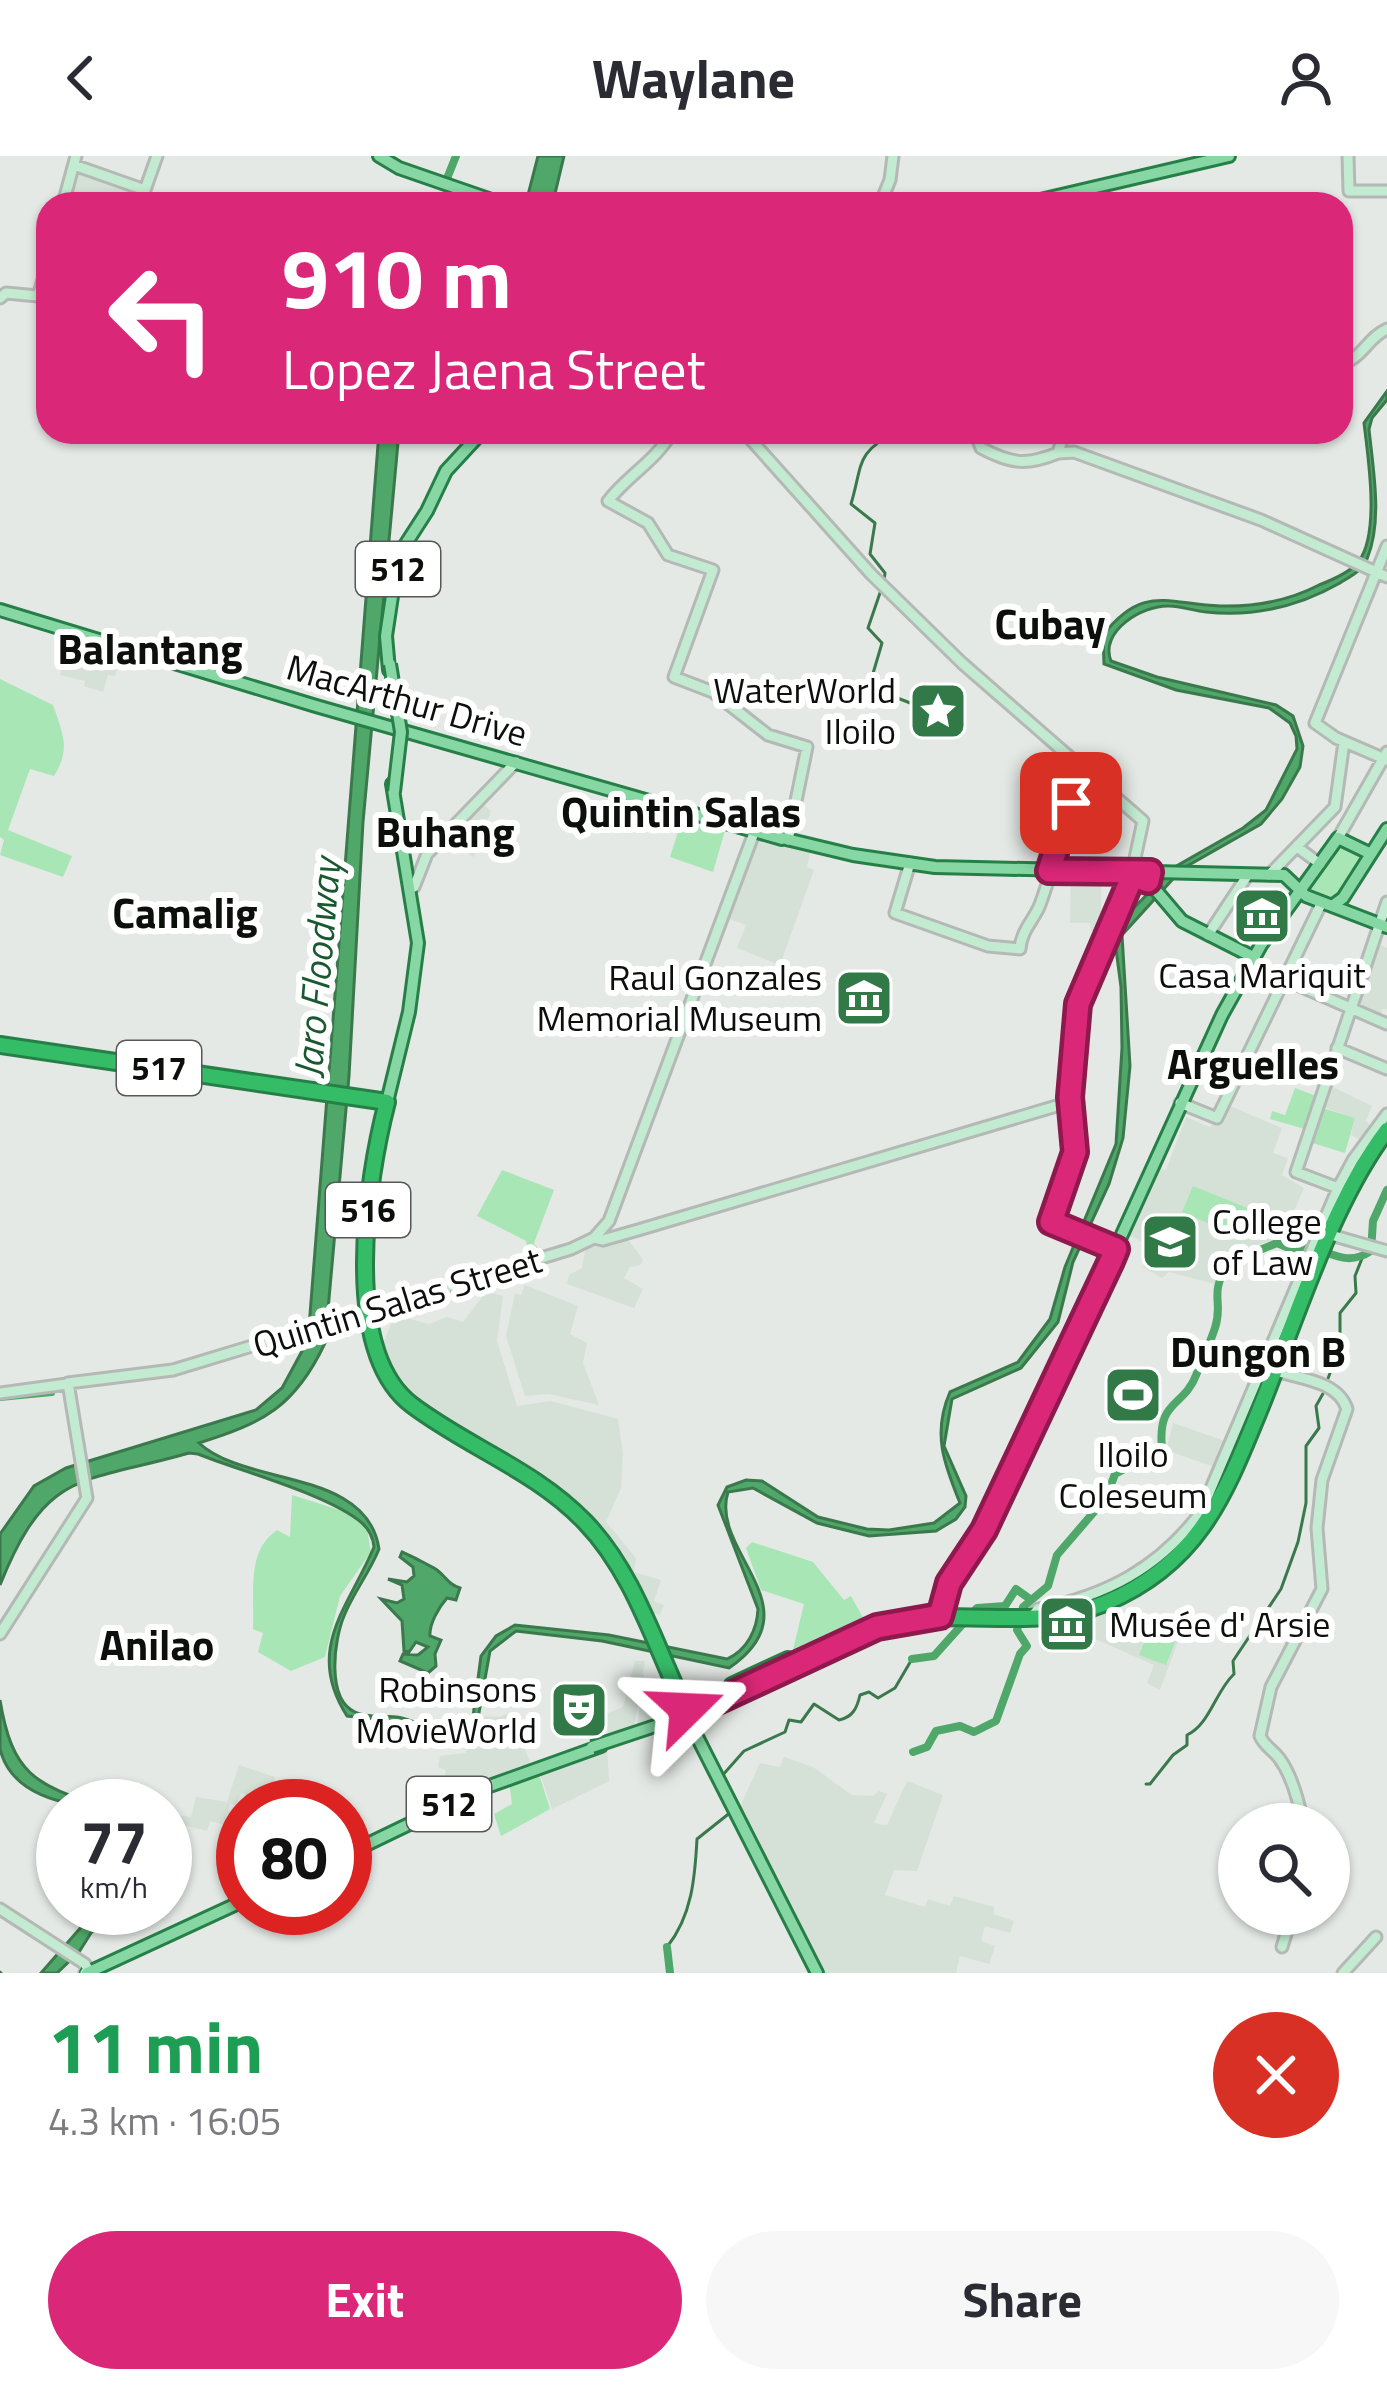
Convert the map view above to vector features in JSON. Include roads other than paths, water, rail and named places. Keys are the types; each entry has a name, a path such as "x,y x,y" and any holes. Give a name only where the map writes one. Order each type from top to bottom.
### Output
{"highway":[{"name":"517","path":"0,1045 387,1102"},
{"name":"516","path":"387,1102 368,1204 368,1311 376,1358 400,1394 417,1409 530,1474 567,1504 605,1547 634,1595 688,1711"},
{"path":"939,1613 1023,1616 1109,1601 1146,1578 1186,1539 1223,1498 1259,1395 1276,1370 1344,1191 1385,1123"},
{"path":"1233,1468 1234,1450 1292,1323 1301,1285 1321,1248"},
{"name":"512","path":"688,1711 880,1624 939,1613"},
{"path":"670,1723 688,1711"}],"main road":[{"path":"380,156 403,170 468,192"},
{"path":"1092,192 1229,156"},
{"name":"512","path":"400,730 389,661 398,556 446,470 471,444"},
{"name":"MacArthur Drive","path":"0,610 785,840 910,863 1153,878"},
{"path":"389,661 401,732 394,792"},
{"name":"516","path":"387,1102 415,980 418,943 394,792 400,730"},
{"path":"1346,910 1347,892 1387,829"},
{"path":"939,1613 949,1583 995,1508 1180,1102 1251,961 1338,838 1370,852"},
{"path":"1251,961 1182,921 1153,878 1284,875 1300,891 1327,904 1380,917"},
{"path":"1327,904 1347,892"},
{"name":"512","path":"590,1747 669,1719 793,1662"},
{"name":"512","path":"372,1840 455,1799 688,1711"},
{"name":"516","path":"688,1711 817,1973"},
{"name":"512","path":"644,1728 670,1723"},
{"path":"83,1967 102,1971 216,1916"}],"street":[{"path":"67,192 76,161 145,190 157,156"},
{"path":"885,192 893,156"},
{"path":"1348,156 1349,191 1387,191"},
{"path":"0,302 6,293 36,296"},
{"path":"0,302 8,297 36,301"},
{"path":"1353,361 1371,339 1387,329"},
{"path":"664,444 608,501 648,523 668,554 713,570 674,677 713,692 768,735 805,747 785,840"},
{"path":"755,444 883,586 970,670 1143,820 1130,873 1080,1000 1070,1102 1075,1152 1051,1222 1116,1249"},
{"path":"980,444 1026,464 1074,452 1261,520 1387,577"},
{"path":"1058,453 1059,444"},
{"path":"1067,444 1074,452"},
{"path":"1338,838 1386,757 1344,742 1315,720 1371,571 1387,547"},
{"path":"1269,875 1335,807 1344,742"},
{"path":"413,894 427,854 515,762"},
{"path":"910,863 896,913 988,946 1020,949 1074,796 1088,775"},
{"path":"1335,807 1346,823"},
{"path":"594,1238 612,1212 755,831"},
{"path":"1297,847 1320,864"},
{"path":"1370,852 1387,858"},
{"path":"1208,934 1247,876"},
{"path":"1180,1102 1217,1118 1327,904"},
{"path":"1344,1191 1296,1172 1380,917"},
{"path":"1251,961 1387,1024"},
{"path":"1336,1048 1387,1069"},
{"name":"Quintin Salas Street","path":"0,1393 166,1372 594,1238 638,1230 1070,1102"},
{"path":"1321,1248 1378,1249"},
{"path":"1259,1395 1301,1285"},
{"path":"1276,1370 1323,1385 1343,1398 1347,1411 1324,1471 1317,1528 1320,1595 1271,1687 1260,1736 1280,1760 1298,1803"},
{"path":"0,1634 83,1508 88,1488 67,1384"},
{"path":"1084,1605 1186,1539 1234,1450"},
{"path":"0,1909 83,1967"},
{"path":"1282,1947 1286,1935"},
{"path":"1343,1973 1376,1937"}],"waterway":[{"path":"448,176 456,156"},
{"path":"877,444 860,469 851,504 875,523 870,554 885,573 884,581"},
{"path":"881,590 868,628 882,643 869,687 918,706"},
{"path":"913,1752 927,1747 936,1731 960,1726 974,1732 996,1721 1027,1646 1017,1630 1023,1607 1048,1586 1057,1555 1106,1498 1115,1474 1162,1449 1167,1412 1192,1385 1213,1334 1217,1291 1228,1263 1277,1243 1296,1251 1311,1247 1341,1257 1363,1255 1371,1251 1373,1221 1387,1190"},
{"path":"1327,1381 1340,1347 1340,1313 1356,1293 1355,1276 1363,1256"},
{"path":"1146,1784 1187,1745 1187,1735 1201,1723 1234,1674 1233,1661 1281,1589 1306,1503 1306,1446 1319,1428 1316,1406 1325,1390"},
{"path":"0,1398 52,1393"},
{"path":"912,1659 934,1656 977,1608 1005,1606 1016,1589 1030,1599"},
{"path":"721,1777 744,1751 785,1732 789,1720 801,1722 814,1704 839,1720 854,1711 860,1695 869,1692 878,1698 895,1688 912,1659"},
{"path":"667,1947 687,1909 697,1839 731,1812"},
{"path":"667,1947 670,1973"}],"place":[{"name":"WaterWorld Iloilo","path":"938,711"},
{"name":"Casa Mariquit","path":"1262,916"},
{"name":"Raul Gonzales Memorial Museum","path":"864,998"},
{"name":"College of Law","path":"1170,1242"},
{"name":"Iloilo Coleseum","path":"1133,1395"},
{"name":"Musée d' Arsie","path":"1067,1624"},
{"name":"Robinsons MovieWorld","path":"579,1710"}],"district":[{"name":"Cubay","path":"1050,624"},
{"name":"Balantang","path":"150,649"},
{"name":"Quintin Salas","path":"681,812"},
{"name":"Buhang","path":"445,832"},
{"name":"Camalig","path":"185,913"},
{"name":"Arguelles","path":"1253,1064"},
{"name":"Dungon B","path":"1258,1352"},
{"name":"Anilao","path":"157,1645"}],"water label":[{"name":"Jaro Floodway","path":"317,968"}]}
